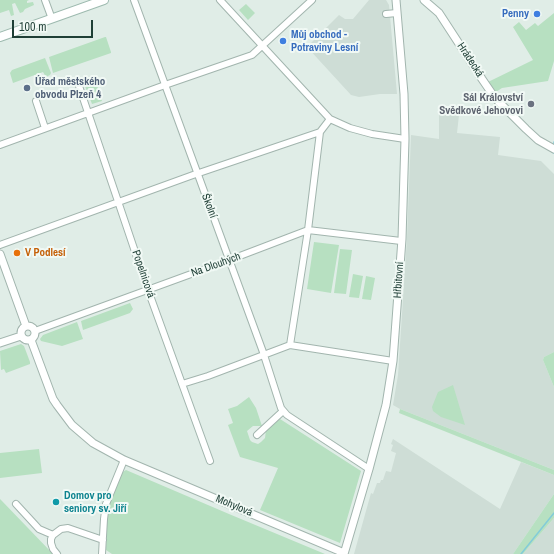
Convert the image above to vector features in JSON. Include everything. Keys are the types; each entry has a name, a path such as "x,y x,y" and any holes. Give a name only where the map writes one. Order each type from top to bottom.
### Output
{"main road":[{"path":"0,37 104,0"}],"street":[{"path":"45,0 52,19"},
{"name":"Školní","path":"134,0 230,260 283,411"},
{"path":"220,0 330,119 350,128 372,134 405,139"},
{"path":"0,145 165,84 252,56 312,0"},
{"name":"Hřbitovní","path":"344,554 386,405 393,361 402,241 405,139 404,94 396,0"},
{"name":"Hrádecká","path":"424,0 439,13 495,98 538,140 554,149"},
{"path":"386,14 397,14"},
{"name":"Popelnicová","path":"79,86 148,290 210,461"},
{"path":"36,101 45,128"},
{"path":"290,345 308,230 320,132 330,119"},
{"path":"0,245 197,174 320,132"},
{"name":"Na Dlouhých","path":"35,331 308,230 402,241"},
{"path":"0,254 26,326"},
{"path":"20,336 26,340 31,340 35,337 35,331 32,327 26,326"},
{"path":"20,336 21,331 26,326"},
{"path":"0,343 20,336"},
{"name":"Mohylová","path":"31,340 53,399 66,418 93,443 124,460 344,554"},
{"path":"182,384 264,356 290,345 393,361"},
{"path":"257,435 283,411 369,469"},
{"path":"102,554 106,504 124,460"},
{"path":"16,504 39,529 53,535"},
{"path":"57,554 51,544 53,535 57,531 68,528 103,540"}],"shaded area":[{"path":"369,0 386,0 389,5 397,94 380,94 359,97 351,95 307,47 339,15 345,19 353,19"},
{"path":"439,114 459,115 457,133 500,137 498,155 541,161 554,174 554,352 544,357 543,360 554,387 554,470 393,405 398,375 407,238 411,135 439,139"},
{"path":"393,439 500,509 521,462 554,475 554,494 513,554 354,554 371,493 373,494 377,483 380,483 381,480 383,480 386,471 391,472 396,453 391,451"},
{"path":"554,518 554,554 523,554"}],"green space":[{"path":"0,0 29,0 27,3 33,2 34,5 20,13 15,3 12,4 14,15 11,16 9,10 0,13"},
{"path":"246,4 255,13 248,20 239,10"},
{"path":"554,13 554,61 548,81 502,88 496,92 488,82 533,60 513,27 519,22 526,30 535,23 538,26"},
{"path":"105,37 111,53 53,73 49,57"},
{"path":"45,58 51,73 50,75 46,77 43,72 13,83 10,73 12,70"},
{"path":"96,82 102,101 92,104 85,86"},
{"path":"314,242 339,245 331,293 307,289"},
{"path":"340,249 352,250 346,294 334,293"},
{"path":"353,274 363,276 359,298 349,297"},
{"path":"366,276 375,278 371,300 362,299"},
{"path":"130,303 133,309 130,313 83,330 81,321"},
{"path":"77,322 83,339 62,346 41,341 40,339 43,335"},
{"path":"21,344 24,346 30,364 6,373 4,369 1,370 0,351"},
{"path":"554,352 554,387 543,360 544,357"},
{"path":"453,385 465,425 441,417 433,411 432,407 438,392"},
{"path":"249,397 256,408 262,426 253,426 247,431 252,442 258,444 261,442 265,438 266,430 280,419 361,471 340,543 260,510 278,468 240,457 228,425 233,423 228,409 237,406"},
{"path":"400,409 554,470 554,475 399,413"},
{"path":"39,449 42,473 0,478 0,453"},
{"path":"126,470 325,554 112,554 106,550 107,519 110,503 121,473"},
{"path":"554,494 554,518 523,554 513,554"},
{"path":"0,499 2,501 53,554 0,554"}],"waterway":[{"path":"521,554 554,513"}],"place":[{"name":"Penny","path":"537,14"},
{"name":"Můj obchod - Potraviny Lesní","path":"283,41"},
{"name":"Úřad městského obvodu Plzeň 4","path":"27,88"},
{"name":"Sál Království Svědkové Jehovovi","path":"531,104"},
{"name":"V Podlesí","path":"17,253"},
{"name":"Domov pro seniory sv. Jiří","path":"56,502"}]}
